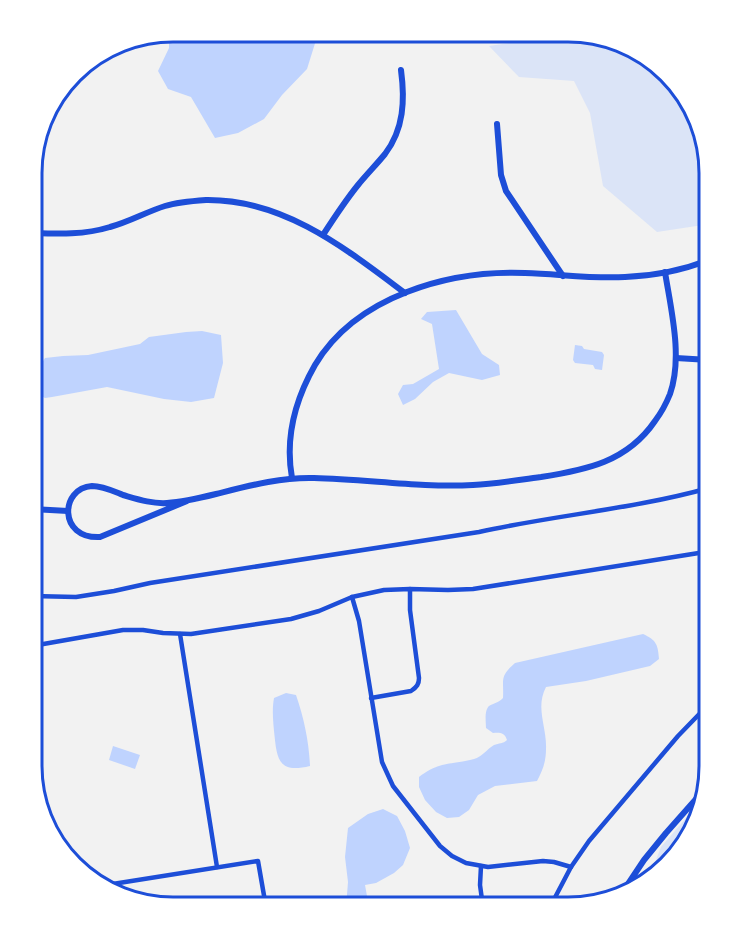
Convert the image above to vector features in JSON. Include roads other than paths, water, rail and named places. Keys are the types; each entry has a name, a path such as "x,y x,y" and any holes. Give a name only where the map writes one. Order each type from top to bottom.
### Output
{"street":[{"path":"323,235 395,137 403,109 402,70"},
{"path":"497,124 501,175 506,191 563,276"},
{"path":"42,233 90,232 111,227 166,206 190,201 219,200 240,203 269,210 323,235 405,293"},
{"path":"292,478 289,442 299,397 308,377 319,358 348,325 380,304 428,285 490,274 627,277 664,272 699,264"},
{"path":"187,501 165,503 144,501 91,486 81,489 73,496 68,512 73,528 81,535 90,538 100,537 187,501 260,483 292,478 471,485 560,474 604,463 623,453 638,441 663,410 670,393 676,358 674,327 664,272"},
{"path":"676,358 699,359"},
{"path":"42,510 68,512"},
{"path":"632,879 666,833 693,802"}],"lane":[{"path":"42,596 76,597 114,591 150,583 479,532 699,491"},
{"path":"42,644 123,630 191,634 291,619 319,611 352,597 384,590 472,589 699,553"},
{"path":"371,698 411,691 419,683 410,610 410,588"},
{"path":"352,597 359,621 382,762 393,786 440,846 452,856 481,866 543,861 571,867"},
{"path":"180,634 217,867"},
{"path":"555,897 571,867 589,841 699,714"},
{"path":"116,883 258,861 264,897"},
{"path":"481,866 482,897"}],"water":[{"path":"169,42 315,42 307,69 282,95 264,119 238,133 215,138 191,97 168,89 158,71 169,48"},
{"path":"456,310 482,354 499,365 500,375 482,380 449,373 433,382 415,399 403,405 398,394 403,385 413,384 439,369 432,324 421,319 427,312"},
{"path":"202,331 221,335 223,363 214,398 191,402 107,387 45,398 42,396 42,363 45,358 88,355 140,344 149,337"},
{"path":"575,345 602,352 604,355 602,370 595,369 593,365 575,363 573,360"},
{"path":"643,634 656,643 658,650 659,659 650,666 586,681 546,687 541,710 546,753 537,781 495,786 478,795 469,810 459,817 447,818 436,812 425,800 419,787 419,777 440,766 477,758 494,745 507,740 504,734 493,733 486,728 486,714 489,706 503,698 504,675 515,663"},
{"path":"286,693 296,695 299,704 304,721 310,766 291,768 285,766 278,756 273,702 274,698"},
{"path":"113,746 140,755 135,769 109,760"},
{"path":"383,809 397,816 410,848 403,865 394,873 376,883 365,885 367,897 347,897 348,882 345,857 348,828 368,814"}]}
